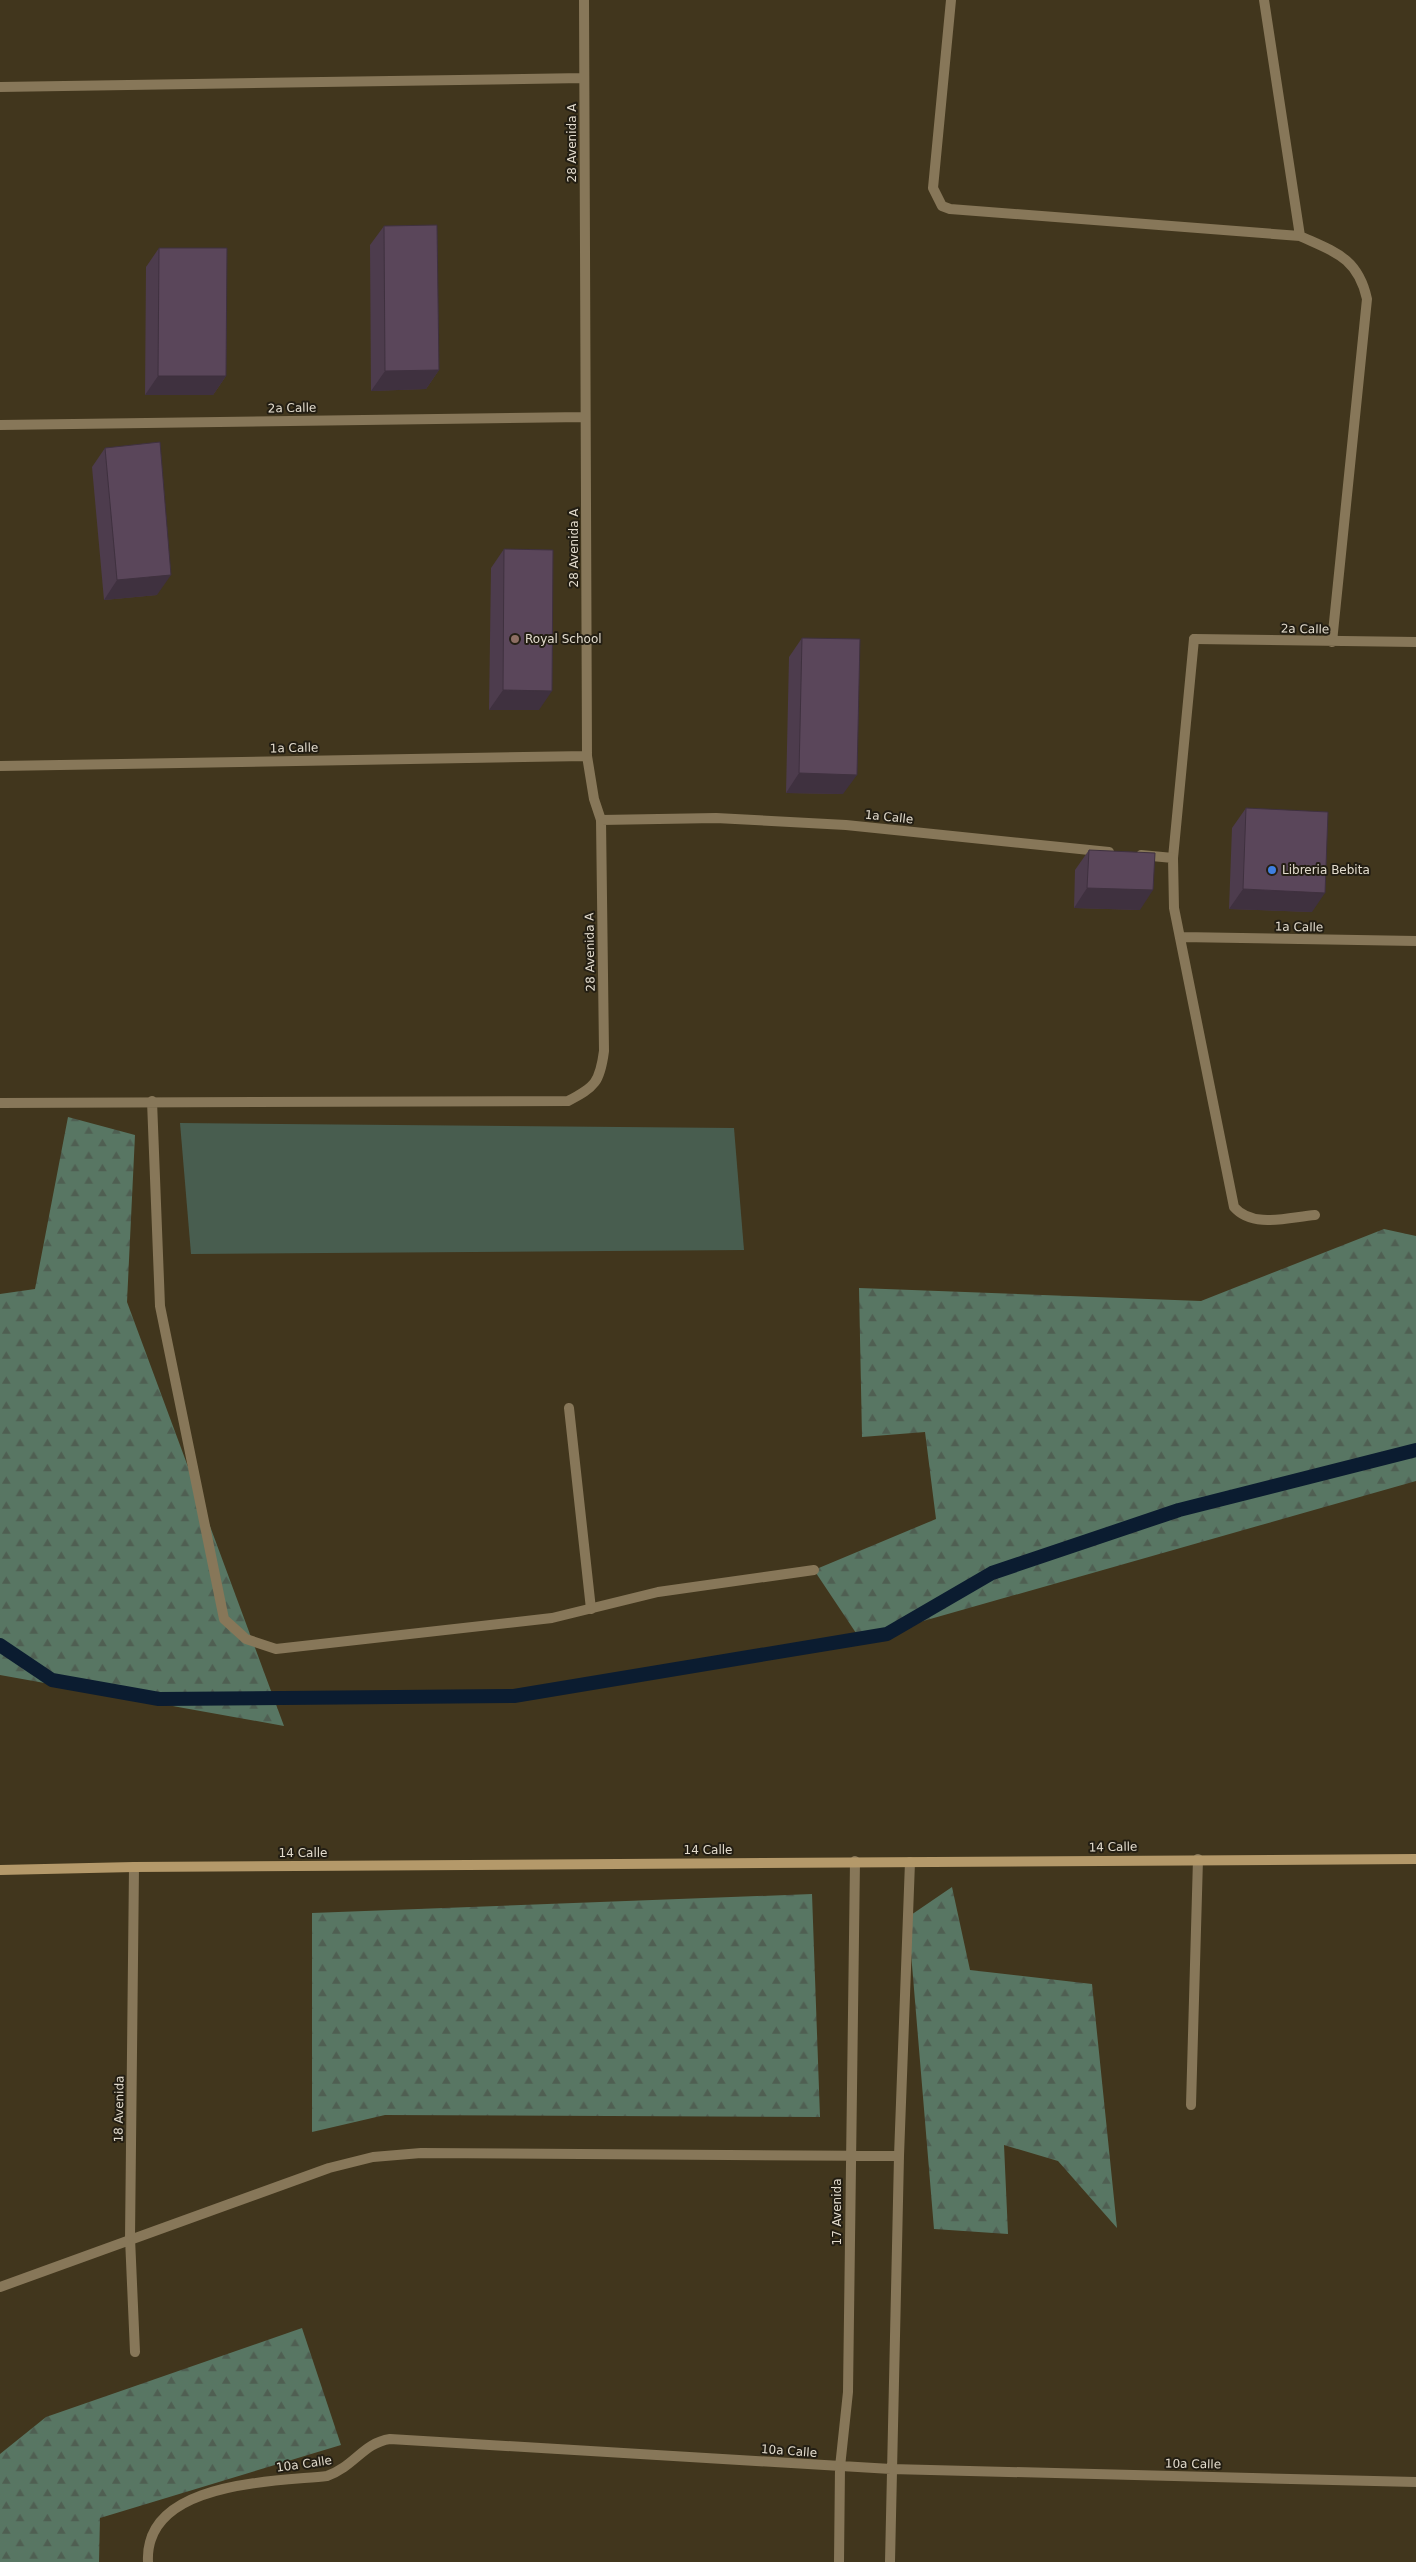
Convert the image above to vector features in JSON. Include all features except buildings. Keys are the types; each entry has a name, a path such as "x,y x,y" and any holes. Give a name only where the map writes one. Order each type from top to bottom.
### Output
{"street":[{"name":"28 Avenida A","path":"152,1101 568,1101 589,1090 601,1075 604,1051 601,820 594,799 588,756 584,0"},
{"path":"951,0 933,188 942,206 950,210 1300,236 1344,256 1357,271 1364,284 1367,299 1332,642"},
{"path":"1264,0 1300,236"},
{"path":"0,87 584,78"},
{"name":"2a Calle","path":"0,425 585,417"},
{"name":"2a Calle","path":"1172,858 1194,639 1416,642"},
{"name":"1a Calle","path":"0,766 588,756"},
{"name":"1a Calle","path":"601,820 716,818 846,825 1172,858"},
{"path":"1172,858 1174,908 1223,1162 1234,1207 1241,1215 1251,1219 1315,1215"},
{"name":"1a Calle","path":"1181,937 1416,941"},
{"path":"0,1102 152,1101 160,1306 224,1619 246,1639 276,1649 552,1618 658,1592 814,1570"},
{"path":"569,1408 591,1609"},
{"path":"1190,2105 1198,1859"},
{"name":"14 Calle","path":"0,1870 134,1867 855,1861 1416,1859"},
{"name":"17 Avenida","path":"839,2562 840,2467 848,2392 855,1861"},
{"path":"890,2562 899,2156 910,1862"},
{"name":"18 Avenida","path":"134,1867 130,2238 135,2352"},
{"path":"0,2287 130,2238 329,2168 373,2157 421,2152 899,2156"},
{"name":"10a Calle","path":"148,2562 152,2538 162,2522 178,2507 197,2496 229,2486 327,2476 342,2471 370,2446 390,2439 840,2467 1416,2482"}],"green space":[{"path":"68,1117 135,1135 127,1302 284,1726 0,1675 0,1294 35,1289"},
{"path":"180,1123 734,1128 744,1250 191,1254"},
{"path":"1384,1229 1416,1236 1416,1481 860,1639 814,1570 936,1519 925,1432 862,1437 859,1288 1201,1301"},
{"path":"952,1887 970,1970 1092,1984 1117,2228 1058,2161 1004,2145 1008,2234 934,2229 908,1917"},
{"path":"812,1894 820,2117 385,2115 312,2132 312,1913"},
{"path":"302,2328 341,2445 100,2518 99,2562 0,2562 0,2454 46,2417"}],"waterway":[{"path":"0,1645 52,1680 159,1699 514,1696 887,1634 992,1573 1179,1510 1416,1450"}],"place":[{"name":"Royal School","path":"515,639"},
{"name":"Libreria Bebita","path":"1272,870"}]}
